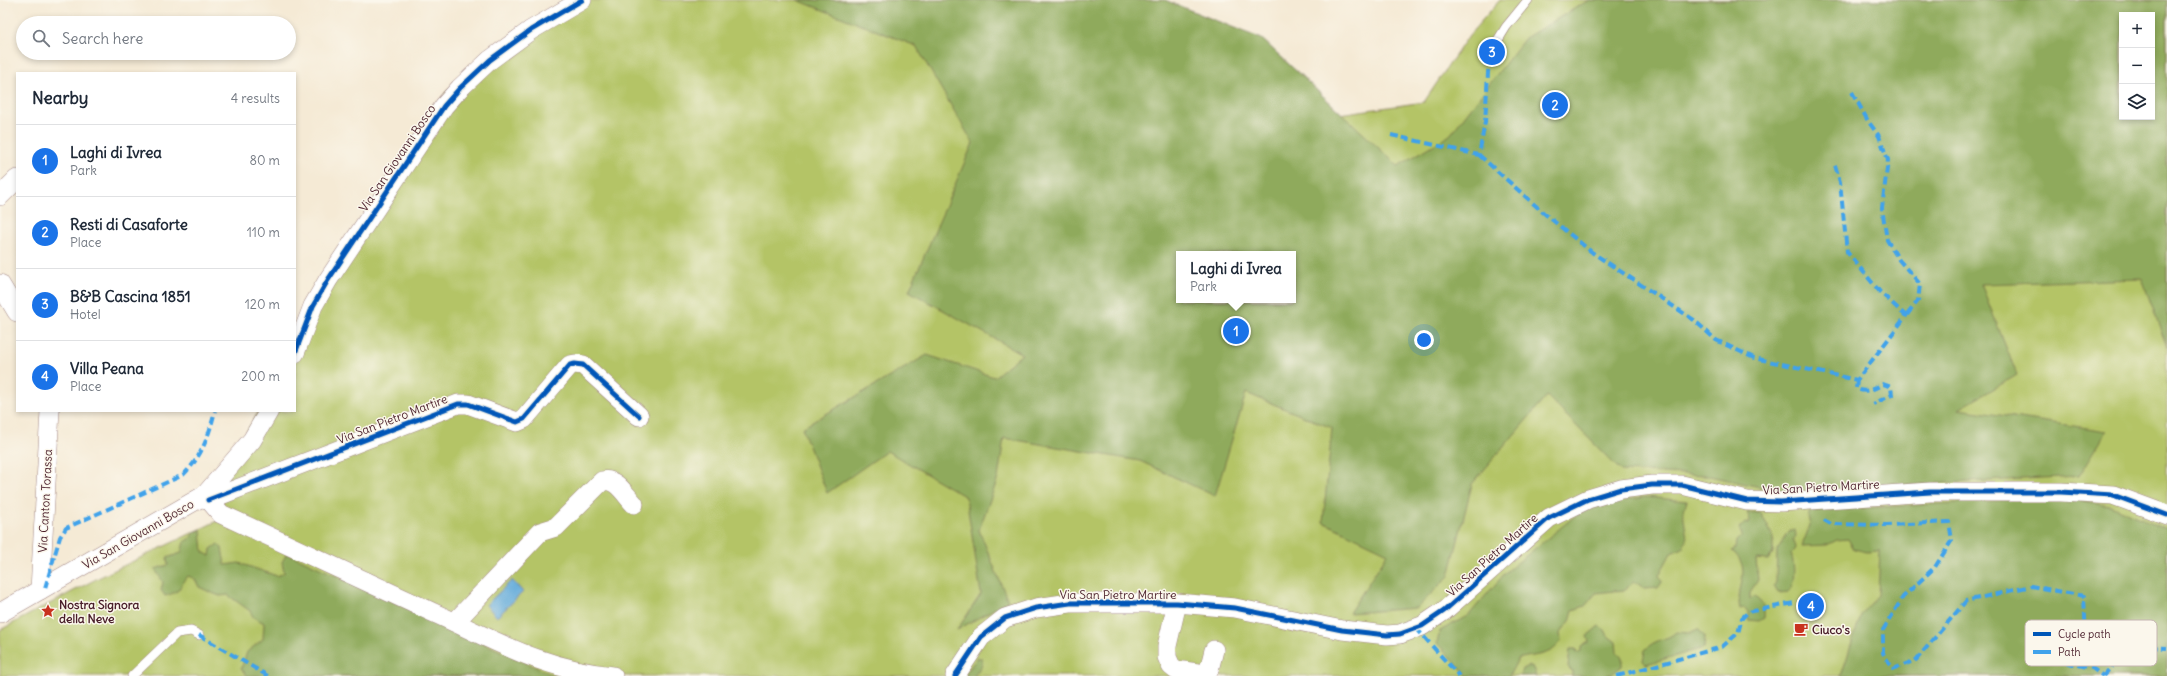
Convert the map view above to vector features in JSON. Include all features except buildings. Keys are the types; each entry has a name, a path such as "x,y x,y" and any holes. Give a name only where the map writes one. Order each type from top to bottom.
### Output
{"street":[{"name":"Via San Giovanni Bosco","path":"296,350 313,306 328,280 444,106 490,60 531,30 582,0"},
{"path":"0,196 16,180"},
{"path":"0,284 16,310"},
{"name":"Via San Pietro Martire","path":"207,498 458,404 468,404 517,422 524,419 570,365 575,364 583,365 639,416"},
{"name":"Via Canton Torassa","path":"40,590 50,412"},
{"name":"Via San Giovanni Bosco","path":"0,613 207,498 252,440 268,412"},
{"path":"456,622 540,532 556,527 602,481 608,479 614,481 634,504"},
{"name":"Via San Pietro Martire","path":"955,676 981,637 1005,618 1018,612 1070,603 1177,604 1235,608 1342,630 1387,635 1400,634 1422,626 1444,611 1549,518 1588,499 1621,489 1652,485 1682,485 1747,501 1782,502 1847,496 1930,492 2061,492 2113,495 2167,515"},
{"path":"207,498 221,514 456,622 487,639 544,663 588,674 613,676"},
{"path":"1177,604 1167,646 1167,656 1171,666 1176,670 1205,674 1209,670 1214,650"}],"lane":[{"path":"1493,48 1506,27 1528,0"},
{"path":"132,676 177,633 191,631 199,635"}],"green space":[{"path":"574,0 1050,0 1339,114 1424,102 1469,35 1500,0 2167,0 2167,676 0,676 0,630 98,578 219,520 232,456 258,412 296,412 296,347 446,92"},
{"path":"797,0 1165,0 1262,39 1398,166 1450,135 1525,38 1589,0 2167,0 2167,347 2142,279 1981,284 2017,375 1959,409 2107,431 2079,476 1783,492 1705,475 1621,471 1547,396 1472,484 1449,576 1417,608 1349,613 1388,553 1323,522 1332,428 1246,393 1215,496 1140,461 1004,438 998,478 979,530 1008,601 957,630 981,594 966,497 887,451 827,493 802,428 927,355 994,377 1022,354 909,291 973,143 916,46"},
{"path":"1646,497 1687,501 1683,513 1687,538 1683,548 1671,553 1659,575 1662,582 1658,588 1644,589 1641,585 1634,582 1624,590 1596,593 1585,606 1573,610 1570,621 1560,633 1561,641 1557,646 1542,654 1518,659 1509,676 1468,676 1437,643 1440,631 1469,615 1506,572 1580,512 1617,501"},
{"path":"2061,497 2110,505 2167,529 2167,676 1841,676 1861,615 1878,595 1880,551 1867,552 1854,549 1848,539 1837,540 1827,545 1802,546 1810,525 1808,517 1810,511"},
{"path":"1747,512 1761,513 1773,537 1773,553 1768,560 1756,559 1758,580 1750,592 1750,599 1754,597 1764,608 1764,618 1759,621 1748,620 1748,612 1745,608 1740,609 1739,601 1743,571 1742,565 1732,551 1735,549 1736,541 1742,535 1739,529 1745,523 1749,524 1750,520"},
{"path":"201,530 203,552 210,556 211,549 218,544 222,548 225,565 239,563 277,576 284,573 282,562 287,553 555,676 248,676 241,669 247,652 263,639 264,623 253,617 250,611 228,595 220,596 199,587 195,579 188,576 176,592 165,596 161,590 163,582 155,569 168,565 167,558 181,553 184,542 190,539 194,532"},
{"path":"1790,530 1795,530 1796,536 1793,540 1795,548 1791,554 1794,568 1793,578 1789,592 1778,593 1774,586 1776,582 1777,550"},
{"path":"1599,626 1616,642 1617,652 1622,658 1622,666 1612,674 1603,676 1572,676 1572,671 1568,667 1570,649 1576,649 1577,653 1581,651 1581,647 1589,642 1587,636"},
{"path":"1698,629 1705,637 1704,648 1646,664 1643,661 1645,650 1653,643 1669,637 1676,632 1689,633"},
{"path":"977,658 982,658 982,665 974,676 964,676"},
{"path":"1528,666 1533,668 1536,676 1520,676 1522,669"}],"water":[{"path":"512,580 523,592 497,617 486,605"}],"marked path":[{"path":"1391,135 1479,155 1485,122 1489,57 1493,48"},
{"path":"1852,92 1868,121 1879,136 1888,160 1882,208 1887,240 1899,260 1920,284 1918,301 1906,316"},
{"path":"1479,155 1545,214 1593,253 1694,320 1716,340 1754,358 1857,380 1906,316 1880,292 1847,252 1840,182 1835,165"},
{"path":"1857,380 1856,388 1862,391 1873,389 1883,384 1891,387 1892,395 1873,404"},
{"path":"45,588 60,537 66,528 183,475 190,468 200,453 210,429 215,412"},
{"path":"1824,520 1831,524 1888,525 1949,522 1952,540 1935,567 1903,597 1883,630 1883,653 1893,669 1916,660 1966,601 2031,586 2084,596 2085,620"},
{"path":"1617,676 1722,647 1738,633 1742,618 1748,612 1794,603"},
{"path":"1416,628 1459,676"},
{"path":"199,635 268,676"},
{"path":"2157,647 2167,648"},
{"path":"2083,666 2092,668 2103,676"},
{"path":"2103,676 2112,666"}],"cycle path":[{"path":"296,350 313,306 328,280 444,106 460,88 490,60 531,30 582,0"},
{"path":"208,500 458,404 468,404 517,422 524,419 570,365 575,364 583,365 639,416"},
{"path":"955,676 981,637 1005,618 1036,608 1070,603 1177,603 1235,608 1342,630 1387,635 1400,634 1422,626 1444,611 1549,518 1588,499 1621,489 1652,485 1682,485 1747,501 1781,502 1930,492 2061,492 2113,495 2167,515"}],"place":[{"name":"B&B Cascina 1851","path":"1492,52"},
{"name":"Resti di Casaforte","path":"1555,105"},
{"name":"Laghi di Ivrea","path":"1236,331"},
{"name":"Villa Peana","path":"1811,606"},
{"name":"Nostra Signora della Neve","path":"48,611"},
{"name":"Ciuco's","path":"1801,629"}]}
